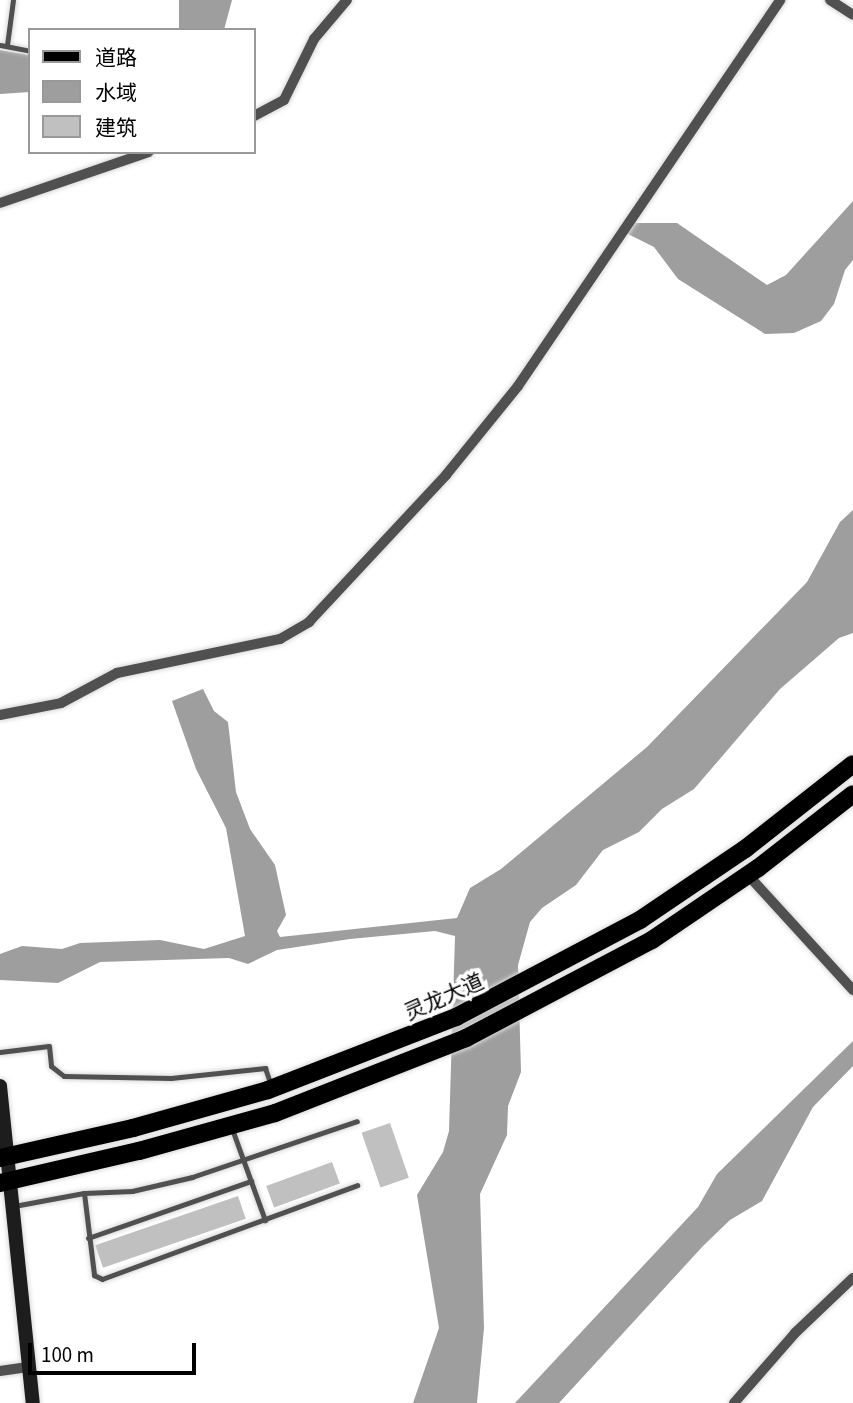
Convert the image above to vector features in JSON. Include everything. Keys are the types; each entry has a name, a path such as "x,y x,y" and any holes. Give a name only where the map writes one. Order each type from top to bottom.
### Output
{"main road":[{"name":"灵龙大道","path":"4,1157 133,1128 272,1088 441,1024 531,981 676,897 853,764"},
{"path":"6,1181 231,1126 336,1092 444,1047 535,1005 652,940 748,875 853,794"},
{"path":"0,1086 6,1181 14,1206 33,1403"}],"street":[{"path":"256,115 284,100 314,39 347,0"},
{"path":"0,715 61,703 117,673 280,639 309,622 446,475 517,386 780,0"},
{"path":"830,0 853,15"},
{"path":"0,203 143,154"},
{"path":"748,875 853,990"},
{"path":"734,1403 795,1333 853,1278"},
{"path":"0,1371 30,1367"}],"lane":[{"path":"13,0 3,45 28,51"},
{"path":"0,1052 49,1046 51,1066 64,1076 171,1078 265,1068 272,1088"},
{"path":"14,1206 84,1193 132,1191 243,1160 357,1121"},
{"path":"231,1126 265,1220"},
{"path":"88,1238 251,1181"},
{"path":"84,1193 94,1275 102,1279 357,1185"}],"water":[{"path":"179,0 232,0 225,28 179,28"},
{"path":"0,50 28,55 28,92 0,94"},
{"path":"853,201 853,260 845,270 834,304 821,321 794,333 765,334 678,279 654,247 626,233 635,223 677,223 767,285 786,275"},
{"path":"853,510 853,633 839,638 780,689 694,789 662,809 639,832 603,850 576,885 542,908 530,922 518,965 521,1072 508,1106 507,1135 480,1194 484,1328 477,1403 413,1403 439,1328 417,1195 443,1152 449,1131 455,936 435,931 350,939 277,950 248,964 229,958 100,962 58,983 0,980 0,954 22,946 62,949 80,943 160,940 204,949 245,936 226,828 196,769 172,701 203,689 214,711 228,722 236,792 250,829 275,865 286,915 277,931 280,937 457,918 470,888 501,869 647,747 807,582 840,522"},
{"path":"853,1041 853,1066 813,1107 762,1201 730,1220 703,1246 559,1403 515,1403 698,1207 717,1174"}],"building":[{"path":"390,1123 409,1178 381,1188 362,1133"},
{"path":"332,1162 340,1184 274,1208 266,1186"},
{"path":"238,1196 246,1219 103,1268 95,1245"}]}
